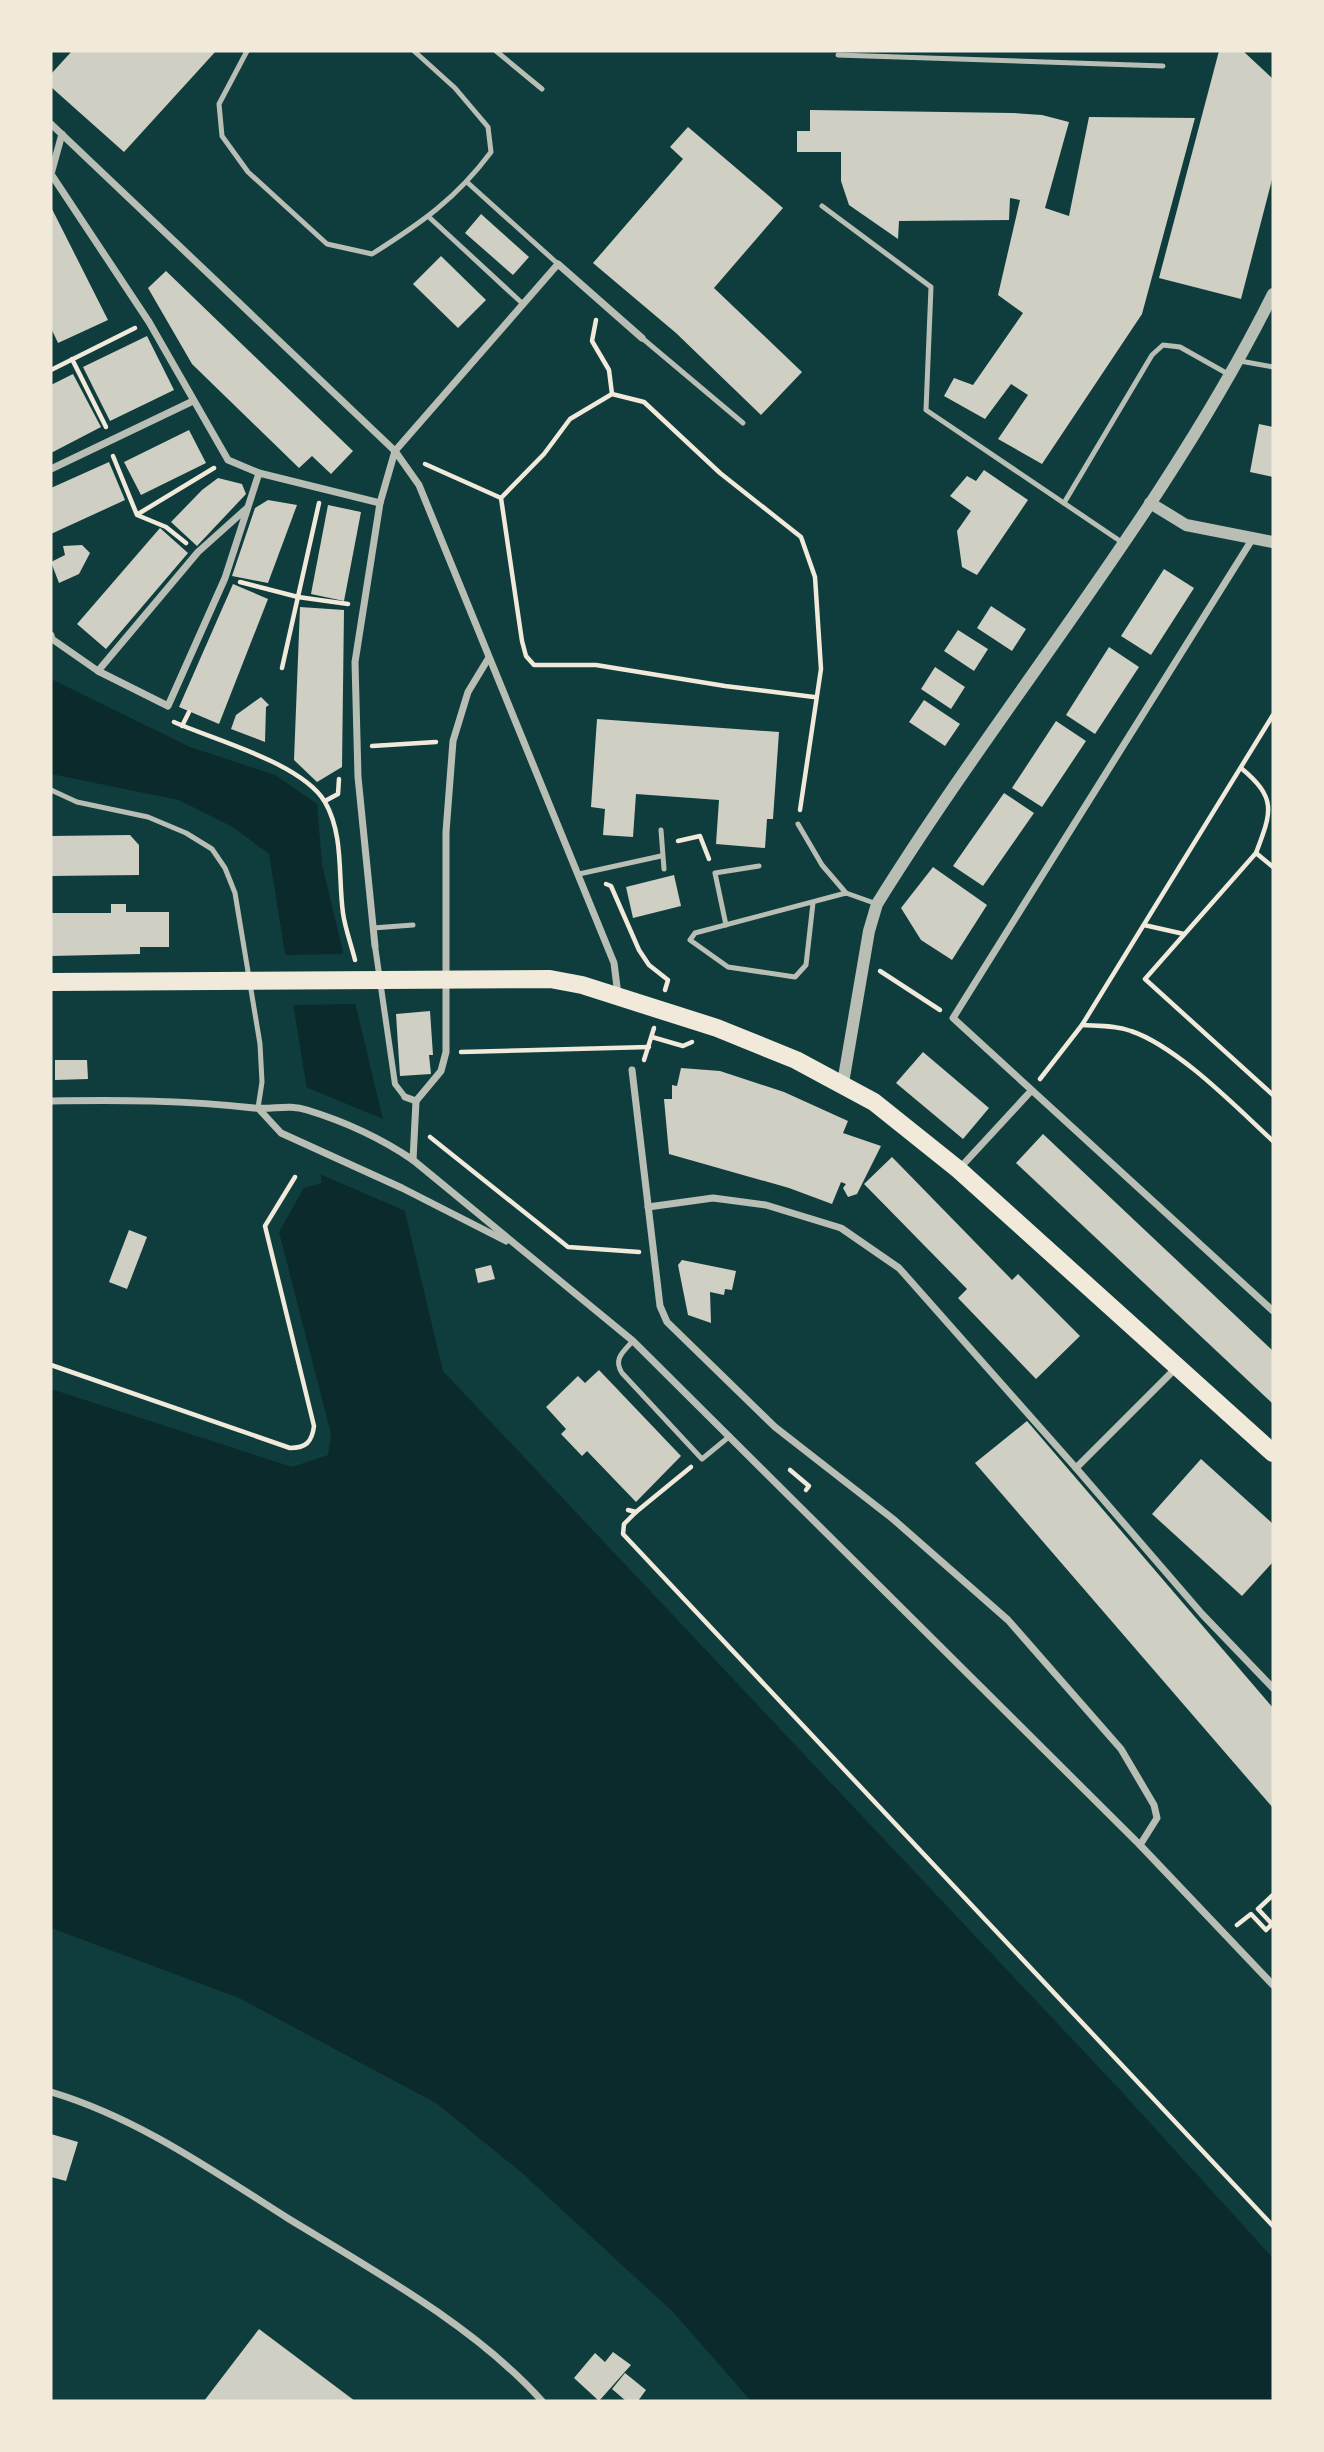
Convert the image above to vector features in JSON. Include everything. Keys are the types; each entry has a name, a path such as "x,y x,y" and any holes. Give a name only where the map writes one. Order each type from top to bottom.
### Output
{"main road":[{"path":"51,982 514,977 569,982 761,1045 843,1083 900,1121 959,1170 1176,1367 1271,1446"}],"street":[{"path":"51,124 395,451 419,485 488,659 579,874 614,964 618,996"},
{"path":"62,134 51,174 149,322 191,402 228,460 259,473 380,503"},
{"path":"416,1101 405,1097 395,1084 375,946 357,746 355,662 380,503 395,451 558,264 642,338"},
{"path":"843,1083 864,961 877,904 1150,503 1240,361 1273,294"},
{"path":"51,469 191,402"},
{"path":"51,635 52,639 98,671 168,706 225,578 259,473"},
{"path":"1150,503 1186,525 1273,542"},
{"path":"98,671 198,552 246,509"},
{"path":"1254,537 953,1018 1273,1311"},
{"path":"413,1160 416,1101 429,1089 441,1071 446,1052 446,832 453,741 468,692 488,659"},
{"path":"632,1070 660,1306 667,1322 775,1427 893,1519 1008,1620 1121,1749 1154,1805 1157,1818 1140,1845"},
{"path":"959,1170 1031,1091"},
{"path":"51,1101 166,1100 258,1108 288,1105 307,1110 393,1146 413,1160 633,1341 1140,1845 1273,1985"},
{"path":"258,1108 281,1133 402,1188 519,1248"},
{"path":"648,1207 713,1198 766,1205 841,1228 899,1268 1202,1614 1273,1688"},
{"path":"1076,1468 1176,1367"},
{"path":"51,2092 150,2133 388,2280 513,2368 542,2401"}],"lane":[{"path":"247,51 219,104 222,136 247,172 327,244 372,254 430,218 468,183 491,152 488,127 455,88 414,51"},
{"path":"496,51 542,89"},
{"path":"987,51 987,60"},
{"path":"838,55 1163,66"},
{"path":"468,183 558,264"},
{"path":"822,206 931,287 926,410 1123,543"},
{"path":"430,218 523,304"},
{"path":"642,338 743,423"},
{"path":"1064,503 1152,355 1163,345 1180,347 1231,375"},
{"path":"1240,361 1273,368"},
{"path":"51,790 77,802 148,817 212,849 218,858 235,893 260,1044 262,1083 258,1108"},
{"path":"798,824 808,845 846,893 877,904"},
{"path":"661,831 664,869"},
{"path":"579,874 662,856"},
{"path":"726,925 715,873 759,866"},
{"path":"813,903 806,965 795,977 728,967 690,940 695,933 846,893"},
{"path":"373,928 413,925"},
{"path":"633,1341 618,1358 617,1365 702,1458 730,1436"}],"path":[{"path":"600,302 592,341 609,370 612,394"},
{"path":"51,370 149,322"},
{"path":"72,359 105,426 108,442 137,515 166,527 198,552"},
{"path":"501,498 544,454 570,419 612,394 644,402 720,473 801,537 815,577 821,669 814,696 798,824"},
{"path":"395,451 501,498"},
{"path":"137,515 228,460"},
{"path":"282,668 322,488"},
{"path":"501,498 522,641 526,656 534,665 596,665 725,686 814,696"},
{"path":"225,578 298,597 363,606"},
{"path":"182,726 189,712"},
{"path":"1031,1091 1082,1025 1273,715"},
{"path":"163,717 279,765 296,775 325,801 339,847 343,914 356,965"},
{"path":"378,745 453,741"},
{"path":"1241,768 1260,784 1268,796 1269,819 1256,853 1145,979 1273,1095"},
{"path":"325,801 338,794 339,778"},
{"path":"683,840 700,836 715,873"},
{"path":"1256,853 1273,867"},
{"path":"611,886 639,950 649,965 668,980"},
{"path":"1144,925 1185,934"},
{"path":"864,961 928,1004"},
{"path":"1082,1025 1131,1031 1162,1047 1215,1088 1273,1141"},
{"path":"652,1037 684,1046"},
{"path":"446,1052 649,1047"},
{"path":"416,1126 568,1247 653,1253"},
{"path":"51,1365 289,1448 302,1448 312,1439 314,1426 265,1226 295,1177"},
{"path":"702,1458 636,1512 624,1524 623,1534 1273,2226"},
{"path":"628,1510 636,1512"},
{"path":"1251,1914 1266,1930 1272,1924 1258,1909 1273,1895"}],"water":[{"path":"51,679 190,747 275,775 317,804 322,864 443,1371 1122,2092 1273,2258 1273,2401 751,2401 673,2312 522,2173 436,2103 239,1998 51,1928 51,1389 292,1467 328,1455 331,1434 279,1232 304,1188 322,1183 269,854 233,827 179,800 51,774"}],"pier":[{"path":"346,954 358,1004 288,1005 280,955"},
{"path":"303,1086 386,1120 408,1212 317,1173"}],"building":[{"path":"72,51 216,51 124,152 51,87 51,74"},
{"path":"1219,51 1243,51 1273,79 1273,176 1241,299 1159,278"},
{"path":"810,110 1013,113 1042,115 1069,122 1045,208 1069,216 1089,117 1195,118 1142,314 1042,464 998,439 1028,395 1011,384 985,419 944,396 954,378 973,385 1023,313 998,295 1020,200 1010,198 1009,220 899,221 898,239 849,205 841,181 841,152 797,152 797,131 810,131"},
{"path":"688,127 783,208 714,288 802,372 761,415 676,333 593,263 683,159 670,147"},
{"path":"51,207 108,320 58,343 51,328"},
{"path":"481,214 529,257 513,275 465,233"},
{"path":"441,256 486,300 458,328 413,284"},
{"path":"166,271 353,451 331,474 312,456 299,468 192,364 148,288"},
{"path":"147,336 174,390 110,421 83,367"},
{"path":"73,374 101,427 51,453 51,385"},
{"path":"1259,424 1273,427 1273,477 1250,472"},
{"path":"189,430 206,463 141,495 124,462"},
{"path":"109,462 125,500 51,534 51,488"},
{"path":"984,470 1028,500 977,575 962,567 957,531 971,511 950,496 967,476 976,481"},
{"path":"218,478 242,484 246,494 197,546 171,522 202,490"},
{"path":"268,500 297,505 268,583 232,576 255,508"},
{"path":"328,505 361,512 344,601 311,594"},
{"path":"160,528 188,553 106,649 77,624"},
{"path":"82,545 90,553 79,574 59,583 51,562 65,555 63,546"},
{"path":"1164,569 1194,588 1151,655 1121,636"},
{"path":"233,584 268,599 219,724 179,707"},
{"path":"991,606 1026,629 1012,651 977,628"},
{"path":"300,607 344,610 342,767 317,782 294,760"},
{"path":"958,630 988,649 974,671 944,651"},
{"path":"1109,647 1139,667 1095,734 1066,715"},
{"path":"935,667 965,687 951,709 921,689"},
{"path":"261,697 269,705 266,707 265,742 231,729 236,715"},
{"path":"924,700 960,724 945,746 909,722"},
{"path":"597,719 779,732 773,819 767,819 765,848 716,844 719,800 636,794 633,837 603,835 605,809 591,807"},
{"path":"1056,721 1086,741 1042,807 1012,788"},
{"path":"1004,793 1034,813 983,886 953,866"},
{"path":"130,835 139,845 139,875 51,876 51,836"},
{"path":"933,867 987,905 952,960 921,940 901,908"},
{"path":"674,875 681,906 633,918 626,887"},
{"path":"111,904 126,904 126,912 169,912 169,947 140,947 140,954 51,956 51,913 111,913"},
{"path":"430,1011 433,1055 429,1055 431,1074 400,1076 396,1014"},
{"path":"923,1052 989,1108 963,1139 896,1083"},
{"path":"55,1060 87,1060 88,1079 55,1080"},
{"path":"681,1068 720,1071 784,1092 848,1121 843,1133 881,1146 857,1194 848,1197 843,1188 846,1184 841,1182 832,1204 789,1188 669,1154 664,1099 672,1099 672,1085 677,1086"},
{"path":"1043,1134 1273,1351 1273,1404 1016,1163"},
{"path":"892,1157 1012,1280 1018,1274 1080,1336 1036,1379 958,1298 967,1289 864,1184"},
{"path":"129,1230 147,1237 127,1289 109,1282"},
{"path":"682,1260 736,1271 732,1290 725,1289 724,1295 710,1292 711,1323 688,1315 678,1265"},
{"path":"491,1265 495,1279 478,1283 475,1269"},
{"path":"599,1370 681,1456 636,1502 587,1451 582,1456 561,1434 566,1429 546,1407 578,1376 585,1383"},
{"path":"1027,1421 1273,1708 1273,1808 975,1463"},
{"path":"1201,1459 1273,1524 1273,1562 1242,1596 1152,1514"},
{"path":"51,2134 78,2142 66,2181 51,2177"},
{"path":"259,2329 355,2401 204,2401"},
{"path":"613,2352 631,2365 599,2401 574,2378 595,2353 605,2362"},
{"path":"625,2373 646,2390 638,2401 626,2401 612,2389"}]}
